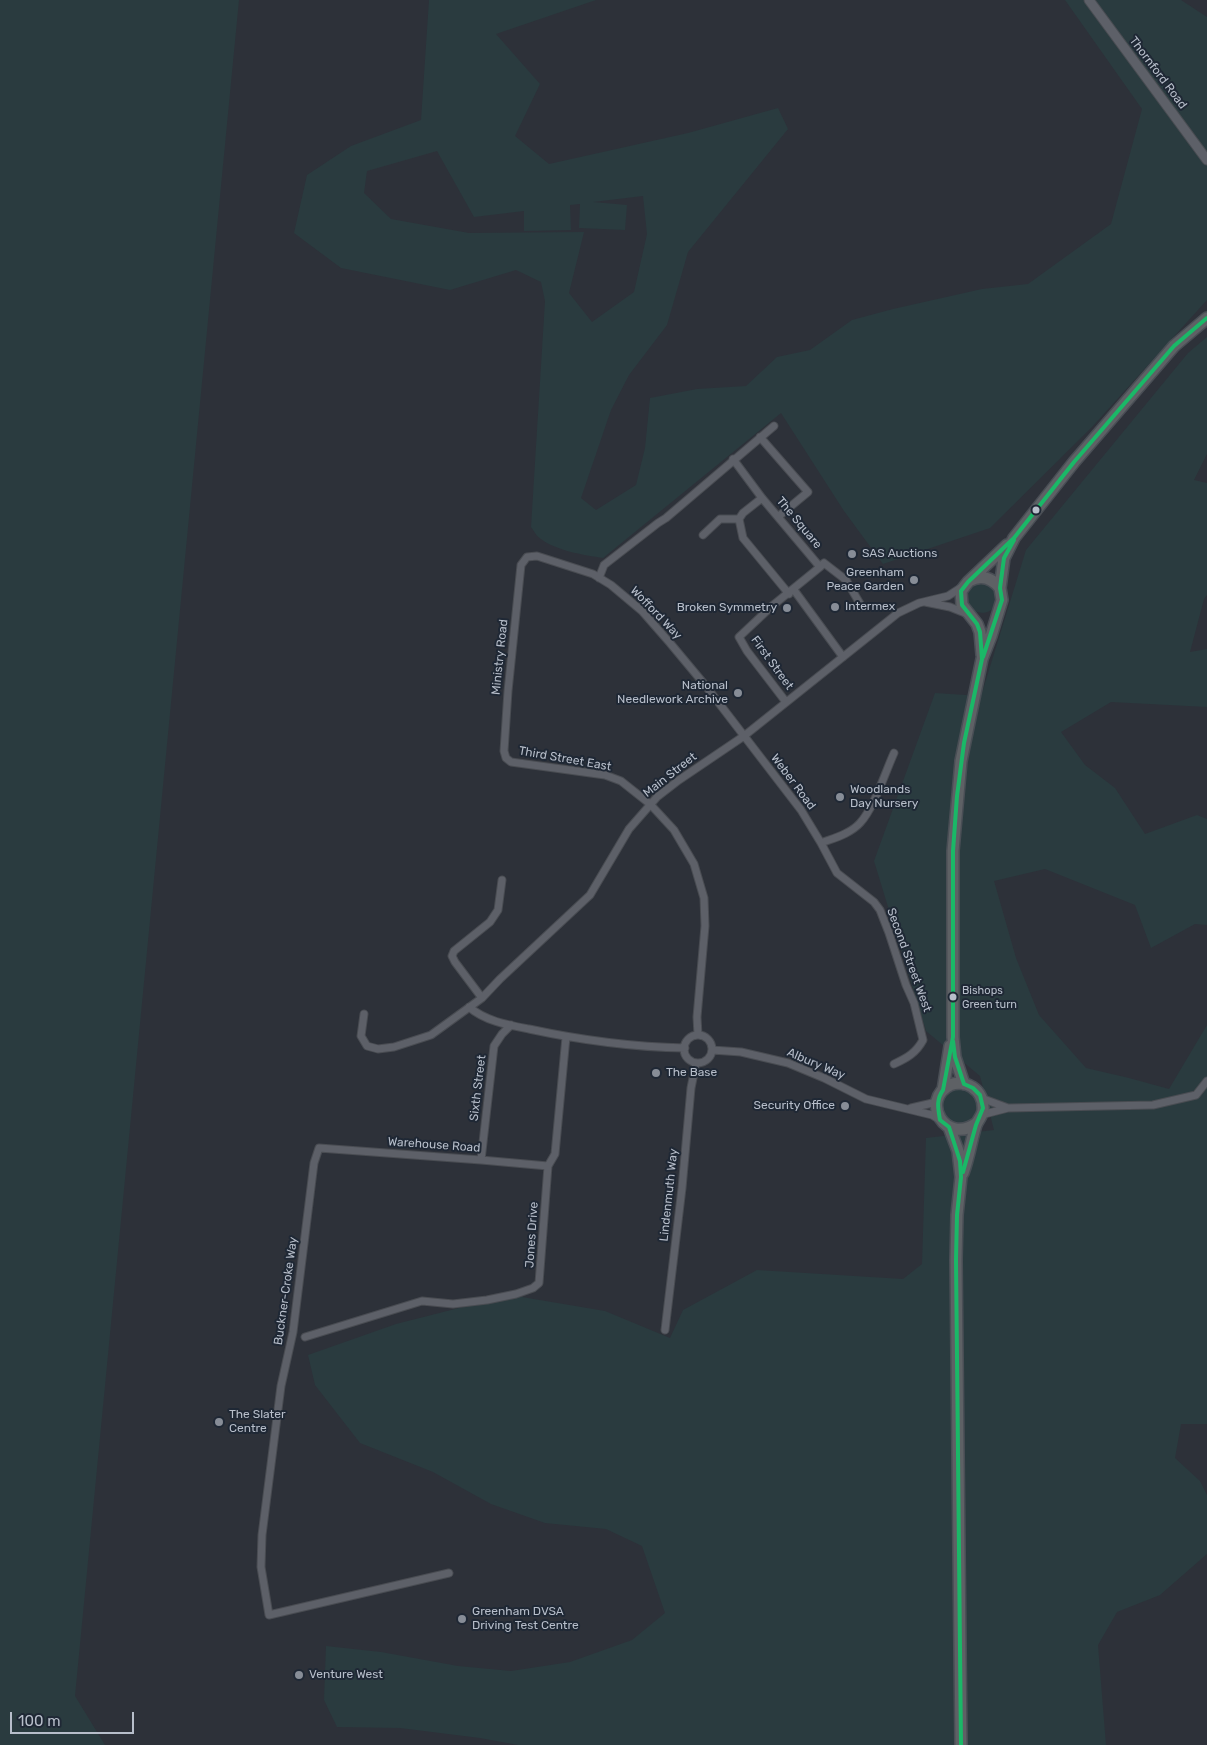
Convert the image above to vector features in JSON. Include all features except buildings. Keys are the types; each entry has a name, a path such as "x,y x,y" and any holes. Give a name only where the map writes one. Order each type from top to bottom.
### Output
{"highway":[{"path":"982,660 978,624 962,604 960,598 966,584 1014,538 1074,462 1164,357 1207,318"},
{"path":"1000,588 1004,558 1014,538"},
{"path":"964,1084 955,1057 953,1037 952,887 955,821 964,744 982,660 991,636 1002,594 1000,588 989,578 974,578 966,584"},
{"path":"971,615 985,618 992,615 1000,605"},
{"path":"953,1037 943,1090 937,1102 937,1111 958,1151 961,1177 957,1215 956,1260 961,1745"},
{"path":"943,1090 953,1084 971,1086 977,1091 983,1104 961,1177"},
{"path":"945,1124 957,1130 965,1129 979,1119"}],"street":[{"name":"Thornford Road","path":"1089,0 1207,160"},
{"path":"599,578 604,565 658,522 666,518 774,426"},
{"path":"760,437 808,492 779,516"},
{"path":"733,460 762,498"},
{"name":"The Square","path":"739,519 743,513 762,498 820,566 739,636"},
{"path":"703,535 720,519 739,519 743,538 791,592 843,657"},
{"name":"Wofford Way","path":"522,565 527,557 537,556 599,578 625,596 668,640 744,736"},
{"path":"820,566 824,563 846,580 862,607"},
{"name":"Ministry Road","path":"504,751 508,691 522,565"},
{"name":"Main Street","path":"364,1014 361,1036 367,1046 378,1049 394,1047 431,1035 482,998 590,895 629,829 650,804 679,780 744,736 898,613 919,603 948,596 966,584"},
{"path":"925,602 960,610 971,615"},
{"name":"First Street","path":"739,636 746,651 786,702"},
{"name":"Weber Road","path":"744,736 782,784 822,843"},
{"name":"Third Street East","path":"504,751 506,758 511,762 605,775 621,781 650,804"},
{"path":"822,843 852,830 859,824 867,813 894,753"},
{"path":"650,804 666,820 686,848 694,864 701,886 705,926 697,1017 698,1035"},
{"name":"Second Street West","path":"822,843 838,873 874,902 880,910 914,1003 923,1040 918,1049 909,1057 894,1064"},
{"path":"482,998 452,956 454,951 490,922 498,910 502,880"},
{"path":"468,1007 482,1016 511,1025 566,1037 628,1045 684,1048"},
{"name":"Sixth Street","path":"481,1160 494,1046 511,1025"},
{"path":"698,1035 707,1038 712,1050 705,1061 696,1063 689,1060 684,1048 690,1038 698,1035"},
{"name":"Jones Drive","path":"305,1337 422,1301 463,1303 516,1294 533,1288 539,1283 548,1166 555,1154 566,1037"},
{"name":"Albury Way","path":"712,1050 741,1052 788,1063 866,1098 932,1115 945,1124"},
{"name":"Lindenmuth Way","path":"665,1330 682,1188 691,1088 696,1063"},
{"path":"979,1119 1008,1108 1153,1106 1196,1095 1207,1081"},
{"path":"981,1098 1008,1108"},
{"name":"Albury Way","path":"908,1109 937,1102"},
{"name":"Warehouse Road","path":"319,1148 548,1166"},
{"name":"Buckner-Croke Way","path":"319,1148 314,1163 293,1332 280,1388 262,1535 261,1567 269,1615 449,1573"}],"shaded area":[{"path":"0,0 239,0 75,1696 105,1745 0,1745"},
{"path":"429,0 596,0 496,34 540,84 515,136 549,164 688,133 778,108 788,129 688,252 667,325 629,375 611,410 581,498 596,510 636,485 645,448 650,398 697,389 746,386 777,357 810,350 852,320 982,289 1028,284 1111,224 1142,109 1065,0 1181,0 1207,17 1207,300 1092,427 990,528 883,564 844,511 781,413 603,558 579,554 547,543 538,537 531,527 545,301 541,282 516,270 450,290 341,268 294,233 307,175 351,146 421,120","holes":["437,151 474,217 524,211 524,231 571,230 570,205 580,204 579,228 625,230 627,205 593,202 643,196 647,234 634,292 592,322 569,293 584,232 469,233 391,219 364,193 367,171"]},
{"path":"1207,337 1207,454 1194,480 1207,483 1207,595 1204,599 1190,652 1207,649 1207,707 1111,702 1061,732 1085,765 1115,788 1145,834 1197,815 1207,819 1207,925 1195,924 1151,948 1135,905 1045,869 994,881 1016,958 1039,1015 1086,1068 1169,1089 1207,1025 1207,1424 1181,1424 1175,1458 1200,1481 1207,1495 1207,1554 1160,1595 1117,1612 1098,1645 1106,1745 518,1745 480,1738 400,1728 337,1727 324,1700 326,1646 381,1652 458,1666 511,1671 570,1662 632,1640 665,1613 642,1546 606,1529 545,1523 491,1504 433,1472 360,1443 315,1385 308,1355 396,1324 510,1295 605,1311 670,1338 683,1310 757,1270 903,1279 922,1264 926,1138 994,1130 980,1076 926,1031 874,861 935,693 981,696 1026,550 1188,353"},
{"path":"972,583 990,583 998,595 995,606 991,610 983,613 975,611 969,606 966,591"},
{"path":"959,1089 966,1091 975,1098 977,1103 976,1113 968,1124 949,1124 941,1106 947,1094"}],"transit line":[{"path":"961,1745 956,1260 957,1215 961,1177 960,1161 949,1127 940,1120 938,1104 943,1090 953,1037 953,851 957,796 964,743 982,659 980,632 977,624 962,605 961,591 1014,538 1074,462 1174,346 1207,318"},
{"path":"983,657 1002,600 1000,588 1004,558 1014,540"},
{"path":"953,1041 955,1057 964,1084 973,1088 980,1095 983,1108 976,1125 963,1172"}],"place":[{"name":"SAS Auctions","path":"852,554"},
{"name":"Greenham Peace Garden","path":"914,580"},
{"name":"Intermex","path":"835,607"},
{"name":"Broken Symmetry","path":"787,608"},
{"name":"National Needlework Archive","path":"738,693"},
{"name":"Woodlands Day Nursery","path":"840,797"},
{"name":"Bishops Green turn","path":"953,997"},
{"name":"The Base","path":"656,1073"},
{"name":"Security Office","path":"845,1106"},
{"name":"The Slater Centre","path":"219,1422"},
{"name":"Greenham DVSA Driving Test Centre","path":"462,1619"},
{"name":"Venture West","path":"299,1675"}]}
